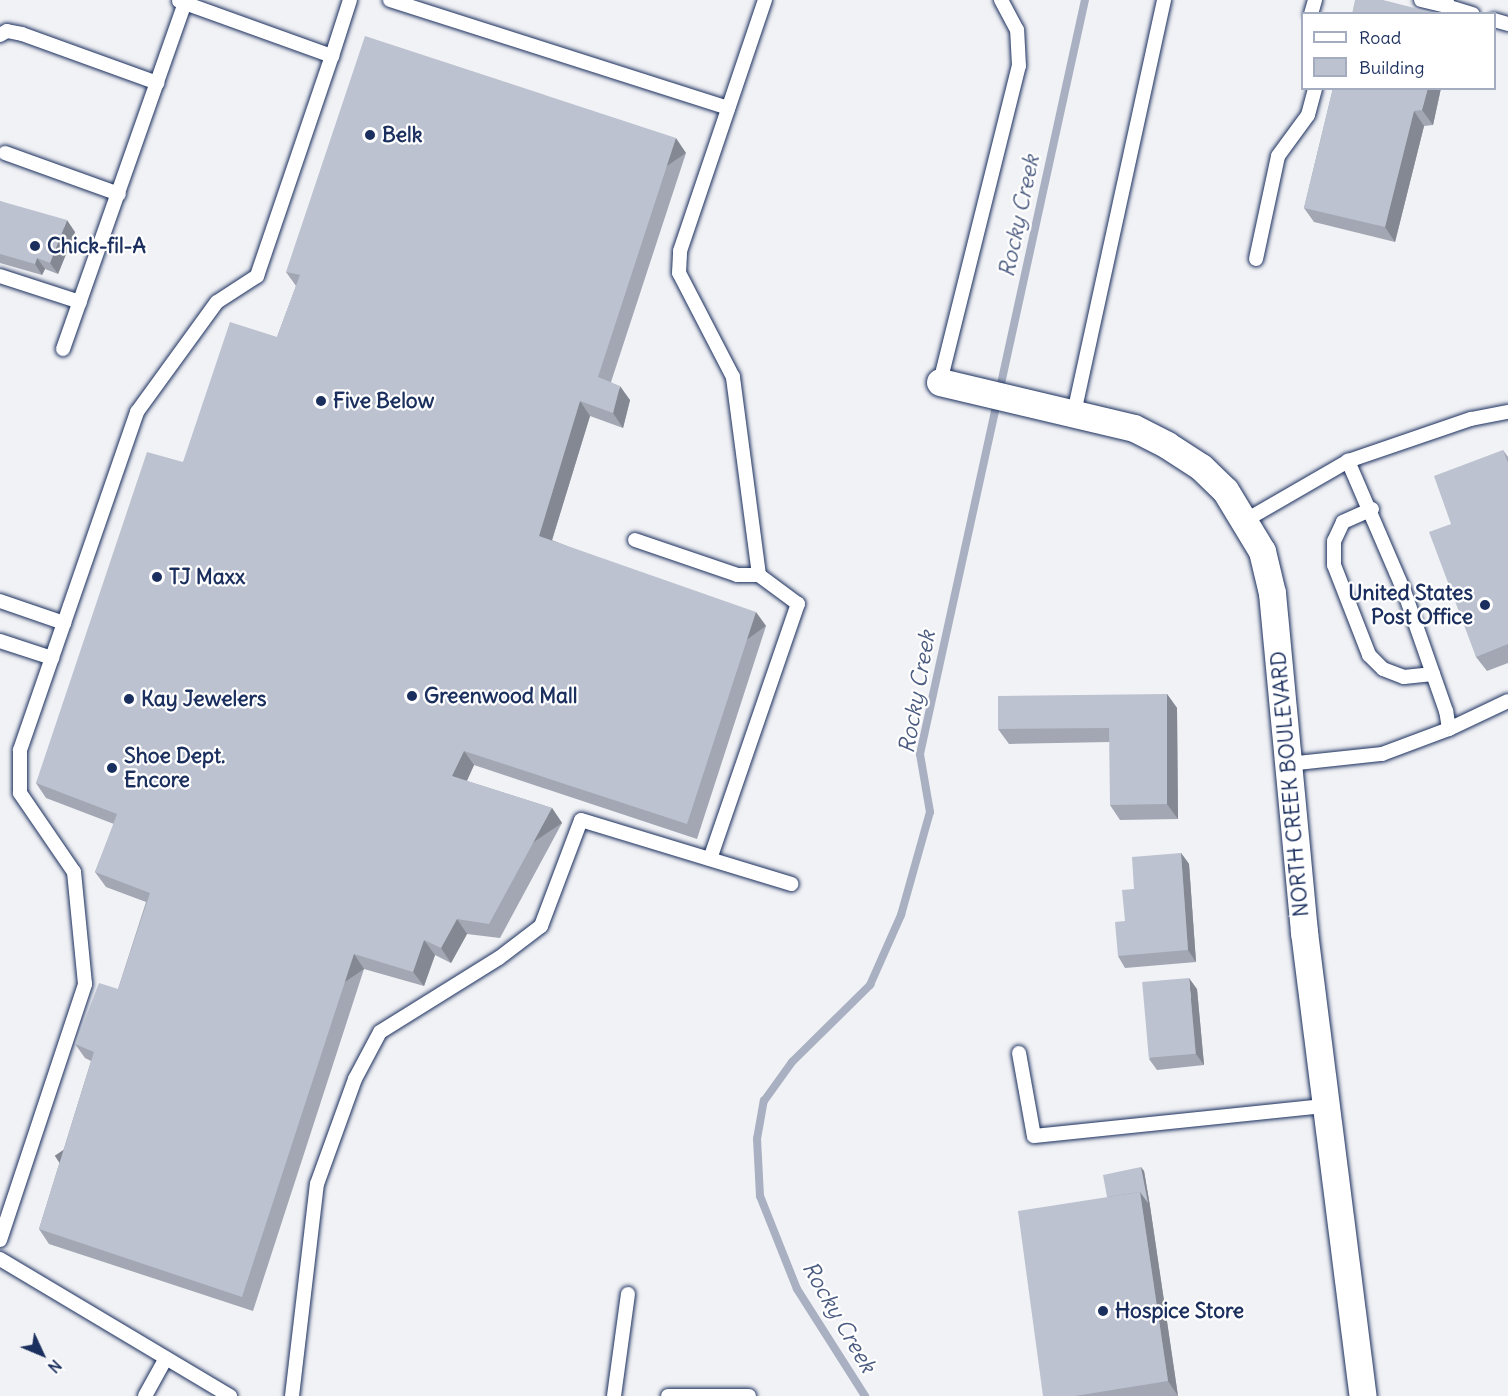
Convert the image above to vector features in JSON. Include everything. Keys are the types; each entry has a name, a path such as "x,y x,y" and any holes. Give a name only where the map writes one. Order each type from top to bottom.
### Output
{"street":[{"name":"NORTH CREEK BOULEVARD","path":"940,382 1134,428 1167,444 1201,467 1224,490 1246,520 1262,551 1272,593 1288,764 1326,1106 1363,1396"}],"lane":[{"path":"0,1240 85,984 74,872 20,792 20,750 137,412 217,302 257,276 350,0"},
{"path":"390,0 728,108"},
{"path":"759,575 733,377 680,273 680,251 765,0"},
{"path":"940,382 1019,66 1017,30 1001,0"},
{"path":"1074,413 1164,0"},
{"path":"1421,0 1446,3 1468,12"},
{"path":"63,349 158,82 181,2 332,56"},
{"path":"0,35 7,31 28,36 158,82"},
{"path":"1256,258 1278,156 1308,115 1314,90"},
{"path":"4,153 119,194"},
{"path":"0,276 80,302"},
{"path":"1246,520 1348,461 1471,419 1508,412"},
{"path":"1348,461 1372,509 1433,674 1449,729"},
{"path":"1372,509 1343,522 1334,542 1334,565 1369,655 1383,669 1404,677 1433,674"},
{"path":"635,540 737,575 759,575 798,604 710,859"},
{"path":"0,601 64,623"},
{"path":"0,641 52,658"},
{"path":"1288,764 1382,754 1449,729 1508,701"},
{"path":"292,1396 317,1184 355,1079 380,1032 499,958 541,926 581,820 792,884"},
{"path":"1019,1053 1034,1136 1326,1106"},
{"path":"0,1259 230,1396"},
{"path":"614,1396 628,1294"},
{"path":"145,1396 166,1358"},
{"path":"668,1396 749,1396"}],"building":[{"path":"1355,0 1383,0 1430,12 1352,12"},
{"name":"Greenwood Mall","path":"365,36 676,138 598,377 620,386 613,413 580,401 539,536 756,612 687,824 464,751 452,776 552,808 489,924 457,919 441,948 424,940 413,972 354,954 242,1297 39,1229 94,1052 75,1044 99,983 118,989 150,893 95,872 117,814 36,783 147,452 183,462 230,322 277,337 300,275 286,272"},
{"path":"1333,90 1427,90 1422,110 1414,111 1385,227 1304,208"},
{"name":"Chick-fil-A","path":"0,201 67,220 50,263 37,258 35,264 0,254"},
{"name":"United States Post Office","path":"1503,450 1508,463 1508,644 1476,657 1429,532 1451,524 1434,476"},
{"path":"1167,694 1167,804 1110,805 1109,728 998,729 998,696"},
{"path":"1181,853 1188,950 1118,956 1115,922 1125,921 1122,890 1134,889 1132,857"},
{"path":"1189,978 1196,1054 1149,1058 1142,982"},
{"path":"1141,1167 1148,1203 1140,1192 1107,1197 1103,1175"},
{"name":"Hospice Store","path":"1140,1192 1168,1381 1075,1396 1043,1396 1018,1211"}],"waterway":[{"name":"Rocky Creek","path":"865,1396 797,1289 760,1196 757,1139 764,1101 792,1062 870,985 901,915 930,812 920,754 1085,0"}],"place":[{"name":"Belk","path":"370,135"},
{"name":"Chick-fil-A","path":"35,246"},
{"name":"Five Below","path":"321,401"},
{"name":"TJ Maxx","path":"157,577"},
{"name":"United States Post Office","path":"1485,605"},
{"name":"Greenwood Mall","path":"412,696"},
{"name":"Kay Jewelers","path":"129,699"},
{"name":"Shoe Dept. Encore","path":"112,768"},
{"name":"Hospice Store","path":"1103,1311"}]}
